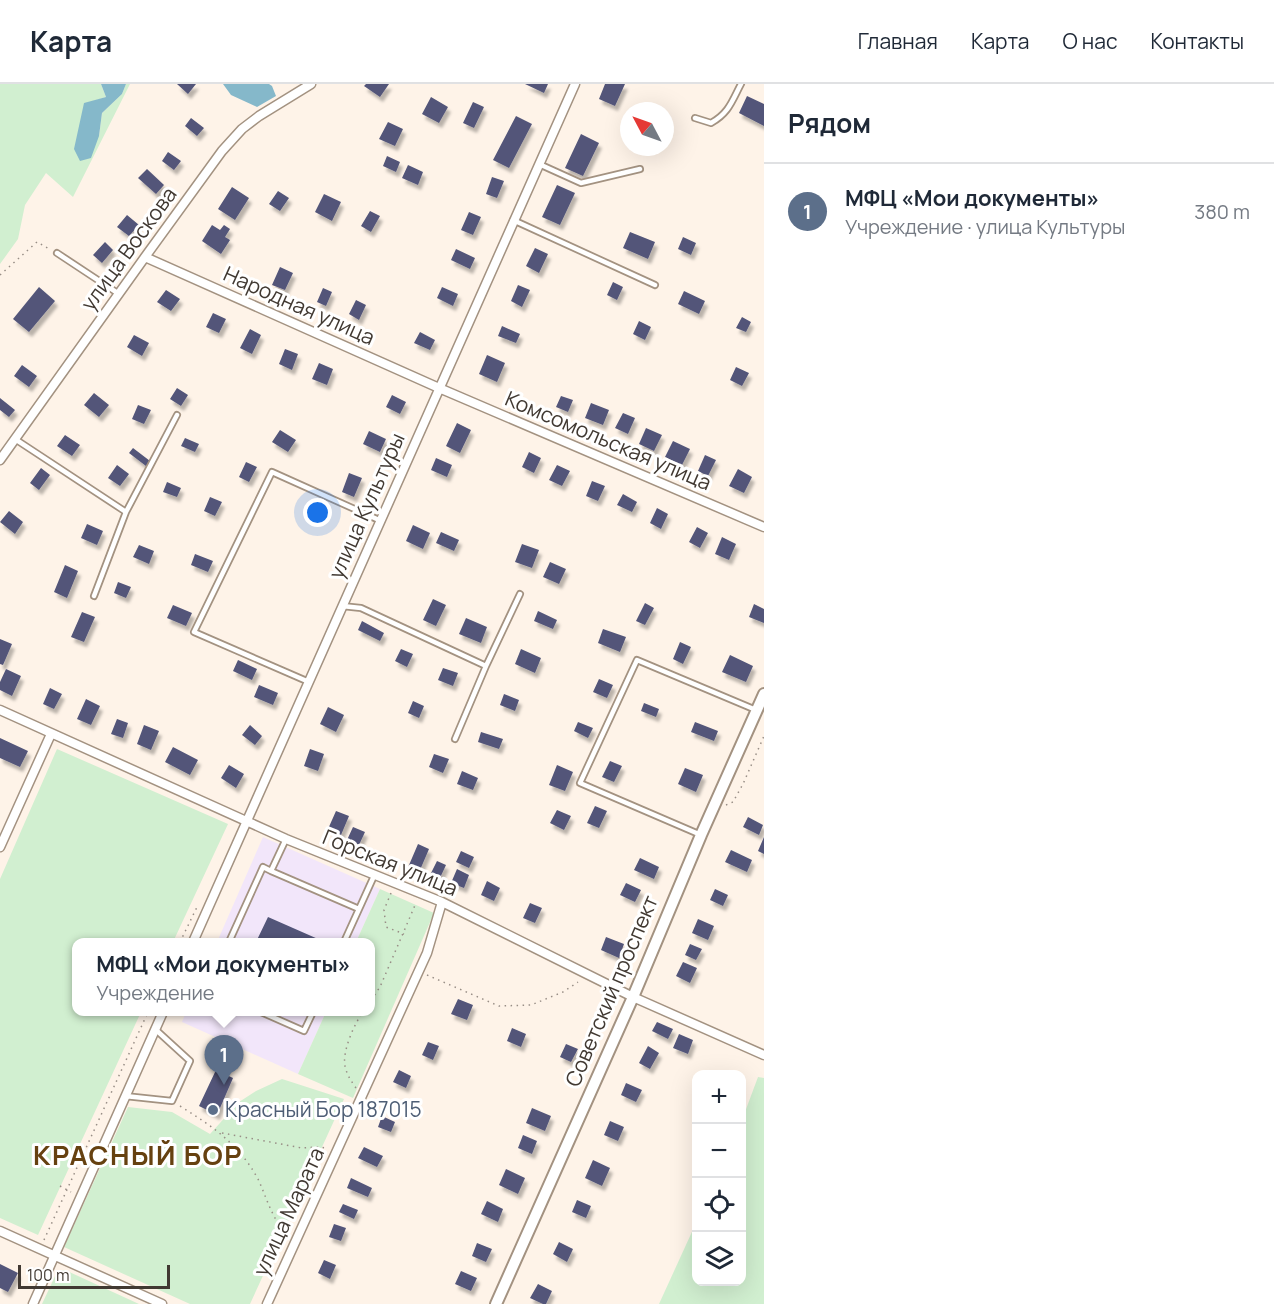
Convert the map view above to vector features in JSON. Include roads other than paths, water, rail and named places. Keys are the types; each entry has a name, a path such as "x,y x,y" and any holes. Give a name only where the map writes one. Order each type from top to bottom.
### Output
{"street":[{"name":"улица Воскова","path":"0,460 222,151 242,129 259,116 311,84"},
{"name":"улица Культуры","path":"195,938 575,84"},
{"name":"Народная улица","path":"145,257 439,388"},
{"name":"Комсомольская улица","path":"439,388 764,527"},
{"name":"Советский проспект","path":"495,1304 633,997 711,811 764,694"},
{"name":"Горская улица","path":"0,710 286,839 442,902 633,997 764,1055"},
{"path":"0,847 51,734"},
{"name":"улица Марата","path":"267,1304 419,972 442,902"},
{"path":"33,1304 161,1016"},
{"path":"0,1231 162,1304"}],"lane":[{"path":"695,118 711,123 722,117 741,84"},
{"path":"538,164 581,183 640,169"},
{"path":"513,220 655,285"},
{"path":"57,253 119,294"},
{"path":"94,596 126,512 177,415"},
{"path":"15,439 126,512"},
{"path":"309,682 194,632 272,472 379,520"},
{"path":"455,739 520,594"},
{"path":"342,606 361,608 486,666"},
{"path":"701,835 580,783 637,660 756,711"},
{"path":"272,871 286,839"},
{"path":"231,938 263,867 359,909"},
{"path":"346,938 374,876"},
{"path":"272,1016 304,1031 311,1016"},
{"path":"125,1096 171,1101 190,1061 155,1029"}],"water":[{"path":"101,84 126,84 122,94 102,113 99,136 91,158 80,161 74,149 84,103 106,97"},
{"path":"223,84 269,84 276,96 257,107 231,95"}],"place":[{"name":"МФЦ «Мои документы»","path":"224,1085"},
{"name":"Красный Бор 187015","path":"213,1110"}],"district":[{"name":"КРАСНЫЙ БОР","path":"138,1156"}]}
